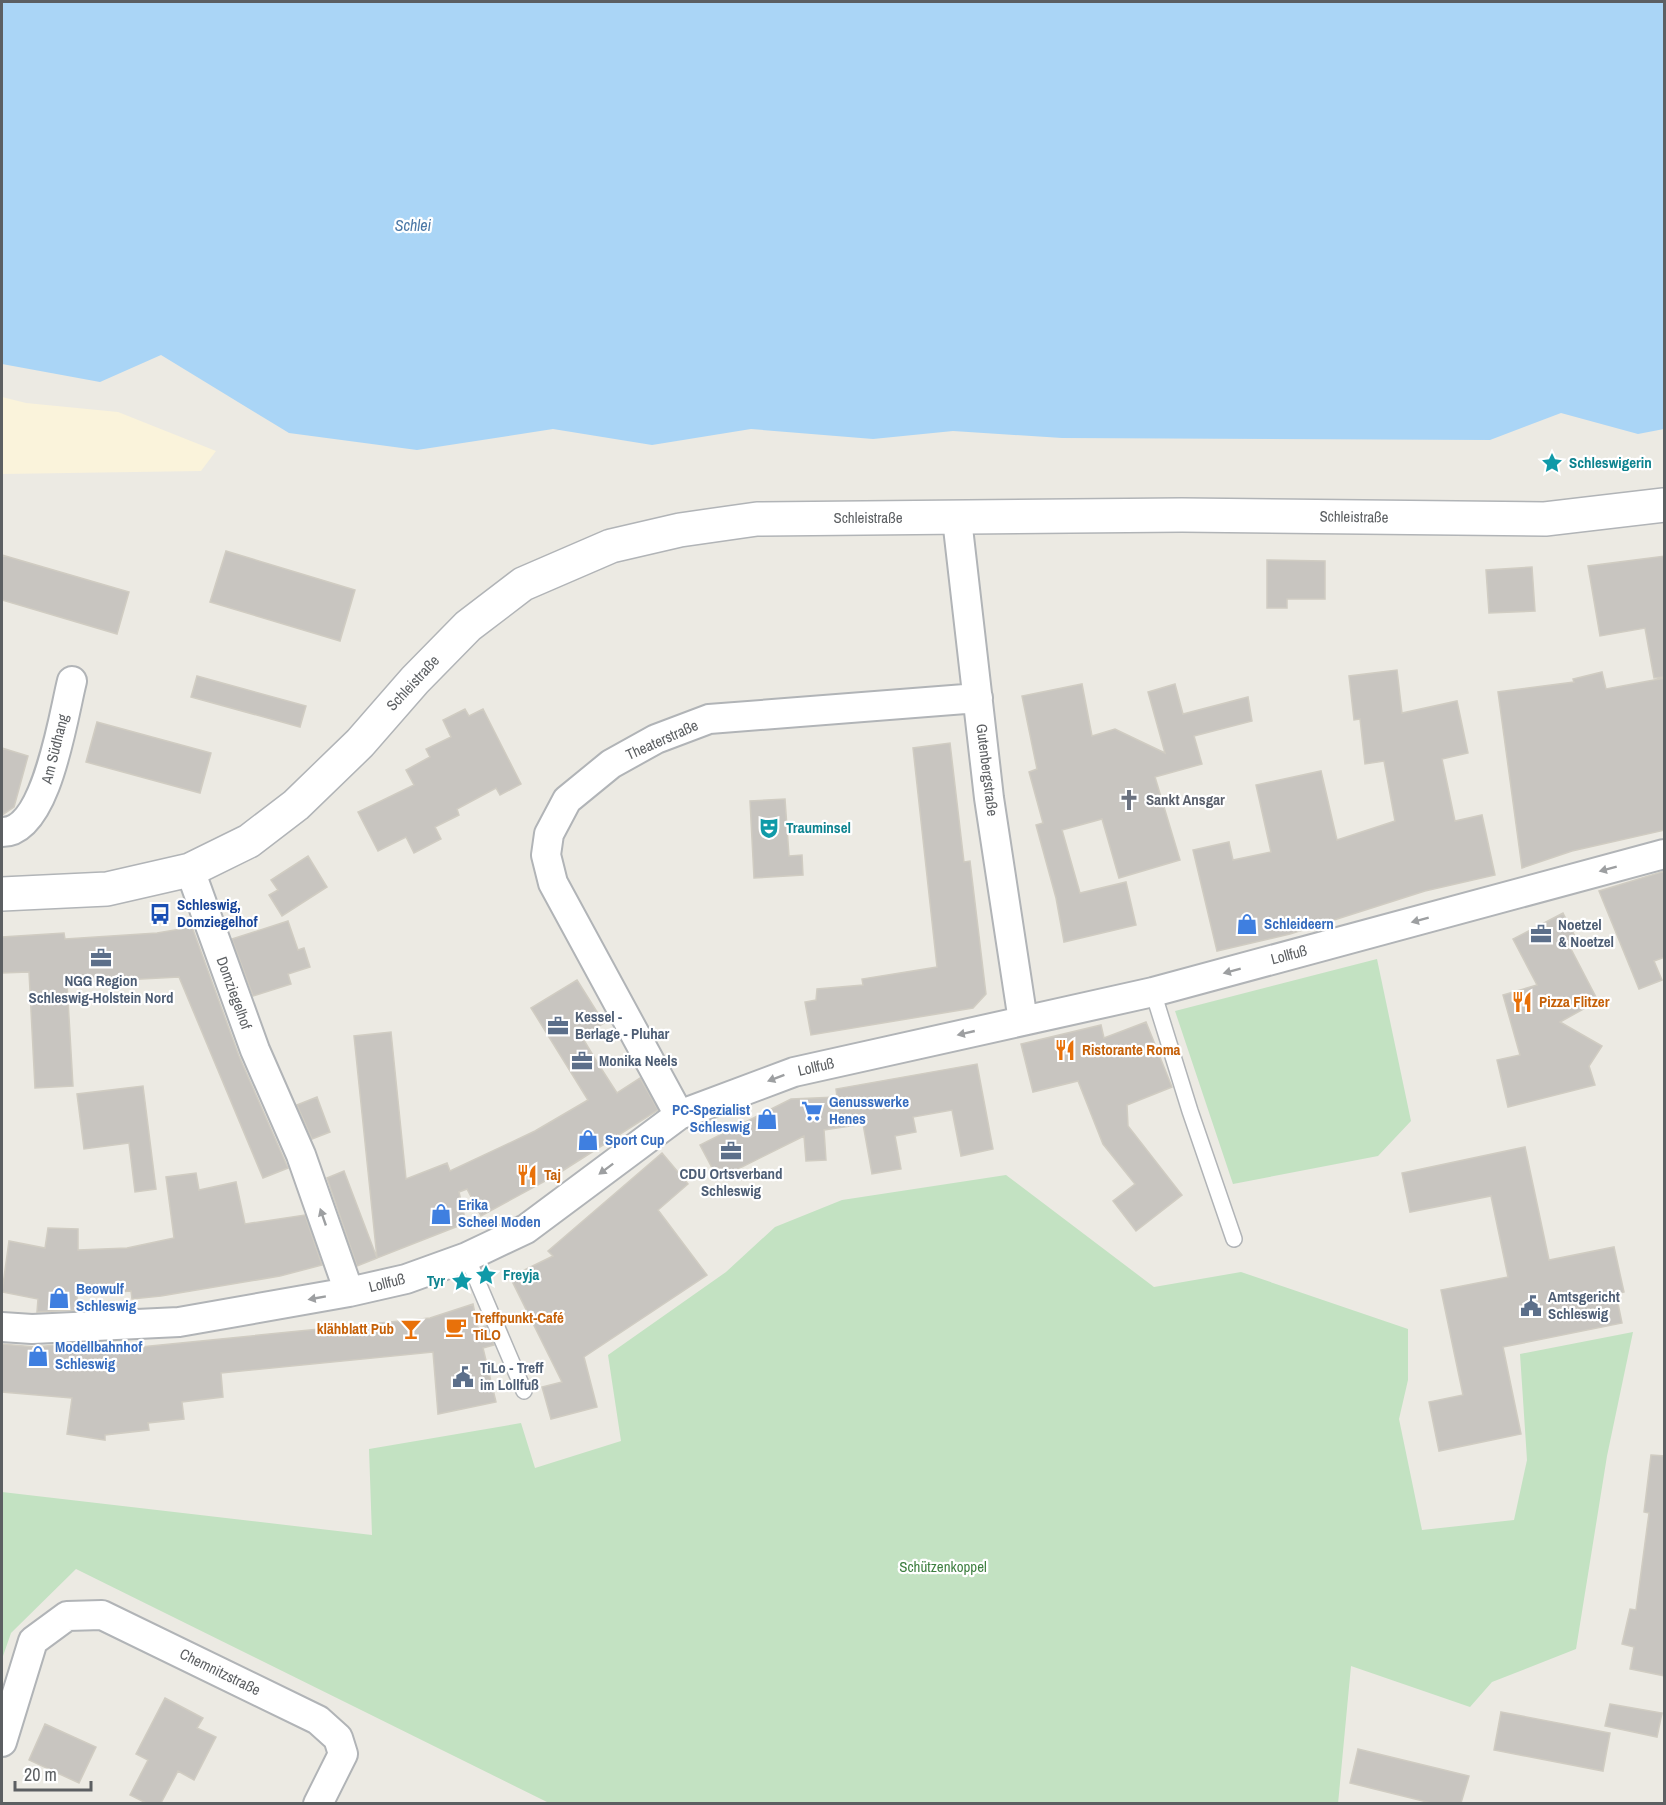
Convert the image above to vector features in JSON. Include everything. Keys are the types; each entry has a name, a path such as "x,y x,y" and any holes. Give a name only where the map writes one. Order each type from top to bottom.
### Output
{"street":[{"name":"Schleistraße","path":"190,870 249,841 296,805 360,743 415,680 468,626 523,584 611,546 680,530 757,519 957,519 1194,515 1545,519 1665,505"},
{"name":"Gutenbergstraße","path":"957,519 989,798 1023,1021"},
{"name":"Am Südhang","path":"2,832 7,832 27,820 44,793 72,681"},
{"name":"Theaterstraße","path":"679,1115 553,883 546,855 549,834 567,800 611,764 656,739 709,719 978,698"},
{"name":"Lollfuß","path":"2,1327 32,1329 179,1322 349,1292 406,1279 467,1257 526,1229 679,1115 794,1072 1153,992 1665,854"},
{"path":"2,894 107,889 190,870"},
{"name":"Domziegelhof","path":"190,870 255,1050 302,1155 349,1292"},
{"name":"Chemnitzstraße","path":"2,1743 33,1641 67,1616 102,1615 318,1720 338,1738 343,1754 318,1803"}],"lane":[{"path":"1153,992 1190,1111 1234,1239"},
{"path":"467,1257 524,1391"}],"shaded area":[{"path":"2,397 26,403 118,412 216,451 201,471 2,474"}],"green space":[{"path":"1377,959 1411,1121 1378,1156 1233,1184 1175,1011"},
{"name":"Schützenkoppel","path":"1006,1175 1154,1287 1241,1272 1408,1329 1408,1380 1399,1419 1422,1530 1514,1520 1527,1460 1520,1354 1633,1332 1607,1456 1576,1649 1492,1682 1470,1707 1351,1666 1338,1804 549,1803 76,1569 11,1633 2,1659 2,1492 372,1535 369,1449 521,1423 535,1468 621,1441 608,1355 726,1272 775,1227 842,1200"}],"water":[{"name":"Schlei","path":"2,2 1664,2 1664,429 1638,434 1561,413 1490,440 1062,438 953,431 873,439 751,429 652,445 553,429 417,450 289,433 161,355 100,382 2,364"}],"building":[{"path":"226,551 355,590 340,641 210,602"},
{"path":"2,555 129,592 117,634 2,600"},
{"path":"1665,556 1665,677 1654,678 1645,628 1600,636 1588,566"},
{"path":"1267,560 1325,561 1325,599 1287,599 1287,608 1267,608"},
{"path":"1532,567 1535,611 1489,613 1486,570"},
{"path":"1397,670 1402,713 1457,701 1468,753 1442,759 1455,821 1482,815 1495,875 1425,891 1290,934 1217,951 1193,850 1229,842 1233,860 1271,852 1256,785 1321,771 1337,840 1395,821 1384,761 1365,764 1360,719 1354,720 1349,676"},
{"path":"1602,672 1606,689 1665,678 1665,830 1572,851 1522,868 1498,692 1574,682 1573,679"},
{"path":"197,676 306,706 300,727 191,697"},
{"path":"1082,684 1092,736 1115,729 1165,753 1148,692 1175,684 1183,714 1248,697 1252,721 1194,736 1202,764 1155,777 1180,860 1119,878 1102,819 1062,830 1080,893 1126,882 1136,925 1064,942 1056,898 1036,825 1043,823 1029,772 1037,769 1022,696"},
{"path":"465,709 469,716 483,709 521,784 500,795 496,788 457,809 459,815 435,827 441,839 414,853 406,837 378,851 358,812 414,785 406,770 430,757 426,749 451,737 443,720"},
{"path":"97,722 211,753 200,793 86,762"},
{"path":"950,743 964,862 970,861 986,994 973,1008 811,1035 805,1002 816,1000 817,989 863,985 862,979 937,967 913,748"},
{"path":"2,748 28,756 14,807 2,815"},
{"name":"Trauminsel","path":"785,799 789,856 802,855 803,875 754,878 750,801"},
{"path":"308,856 327,887 282,916 269,895 278,890 271,880"},
{"path":"1665,871 1665,957 1654,961 1662,980 1639,989 1599,891"},
{"path":"1563,913 1578,942 1570,947 1598,1001 1560,1022 1602,1046 1589,1066 1595,1085 1508,1107 1497,1060 1520,1055 1503,995 1537,985 1513,939"},
{"path":"288,921 298,950 304,948 310,967 288,974 291,984 253,996 232,939"},
{"path":"192,927 239,1056 288,1168 263,1178 179,977 67,983 73,1086 35,1088 29,972 2,973 2,937 64,933 65,939 157,933"},
{"path":"577,980 604,1023 582,1037 597,1062 617,1093 640,1078 658,1110 556,1175 481,1216 467,1189 459,1192 466,1223 377,1258 354,1036 391,1032 406,1179 447,1163 450,1171 535,1131 588,1100 531,1008"},
{"path":"1146,1022 1172,1087 1127,1105 1128,1126 1182,1195 1136,1231 1113,1201 1135,1184 1103,1144 1078,1081 1033,1092 1021,1044 1101,1025 1104,1038"},
{"path":"977,1064 993,1149 961,1156 952,1110 913,1117 916,1132 895,1136 901,1169 872,1174 863,1124 824,1130 826,1160 806,1161 804,1136 718,1179 700,1145 791,1099 837,1097 836,1089"},
{"path":"143,1086 156,1189 135,1192 129,1143 84,1149 77,1094"},
{"path":"317,1097 330,1132 312,1139 297,1105"},
{"name":"Amtsgericht Schleswig","path":"1525,1147 1549,1260 1614,1247 1624,1292 1616,1294 1622,1323 1503,1347 1521,1434 1439,1451 1429,1402 1463,1395 1441,1290 1508,1277 1491,1196 1410,1212 1402,1173"},
{"path":"662,1153 688,1184 658,1210 707,1275 584,1357 597,1407 551,1419 542,1387 562,1382 510,1277 553,1256 548,1251"},
{"path":"344,1171 377,1258 357,1266 327,1178"},
{"path":"196,1173 199,1190 236,1182 245,1224 305,1215 322,1265 280,1276 161,1296 132,1299 131,1291 77,1295 77,1310 37,1312 38,1299 2,1292 9,1241 45,1248 48,1228 78,1229 78,1250 127,1248 174,1238 166,1177"},
{"path":"473,1304 478,1328 486,1326 494,1345 483,1348 496,1402 438,1414 433,1352 221,1373 223,1397 182,1402 184,1419 148,1423 149,1430 105,1435 105,1440 67,1434 72,1398 2,1392 2,1344 35,1347 76,1343 76,1350 110,1350 430,1318"},
{"path":"1651,1455 1665,1456 1665,1676 1630,1669 1634,1647 1622,1644 1630,1609 1636,1610 1649,1513 1644,1512"},
{"path":"165,1698 203,1718 197,1728 216,1737 194,1780 178,1771 161,1803 146,1803 130,1795 148,1760 136,1754"},
{"path":"1610,1704 1662,1713 1657,1737 1605,1726"},
{"path":"1501,1712 1610,1733 1603,1771 1494,1750"},
{"path":"45,1724 96,1747 79,1783 29,1760"},
{"path":"1358,1749 1469,1776 1461,1803 1431,1803 1350,1783"}],"place":[{"name":"Schleswigerin","path":"1552,463"},
{"name":"Sankt Ansgar","path":"1129,800"},
{"name":"Trauminsel","path":"769,828"},
{"name":"Schleswig, Domziegelhof","path":"160,914"},
{"name":"Schleideern","path":"1247,924"},
{"name":"Noetzel & Noetzel","path":"1541,934"},
{"name":"NGG Region Schleswig-Holstein Nord","path":"101,958"},
{"name":"Pizza Flitzer","path":"1522,1002"},
{"name":"Kessel - Berlage - Pluhar","path":"558,1026"},
{"name":"Ristorante Roma","path":"1065,1050"},
{"name":"Monika Neels","path":"582,1061"},
{"name":"Genusswerke Henes","path":"812,1111"},
{"name":"PC-Spezialist Schleswig","path":"767,1119"},
{"name":"Sport Cup","path":"588,1140"},
{"name":"CDU Ortsverband Schleswig","path":"731,1151"},
{"name":"Taj","path":"527,1175"},
{"name":"Erika Scheel Moden","path":"441,1214"},
{"name":"Freyja","path":"486,1275"},
{"name":"Tyr","path":"462,1281"},
{"name":"Beowulf Schleswig","path":"59,1298"},
{"name":"Amtsgericht Schleswig","path":"1531,1306"},
{"name":"Treffpunkt-Café TiLO","path":"456,1327"},
{"name":"klähblatt Pub","path":"411,1329"},
{"name":"Modellbahnhof Schleswig","path":"38,1356"},
{"name":"TiLo - Treff im Lollfuß","path":"463,1377"}]}
